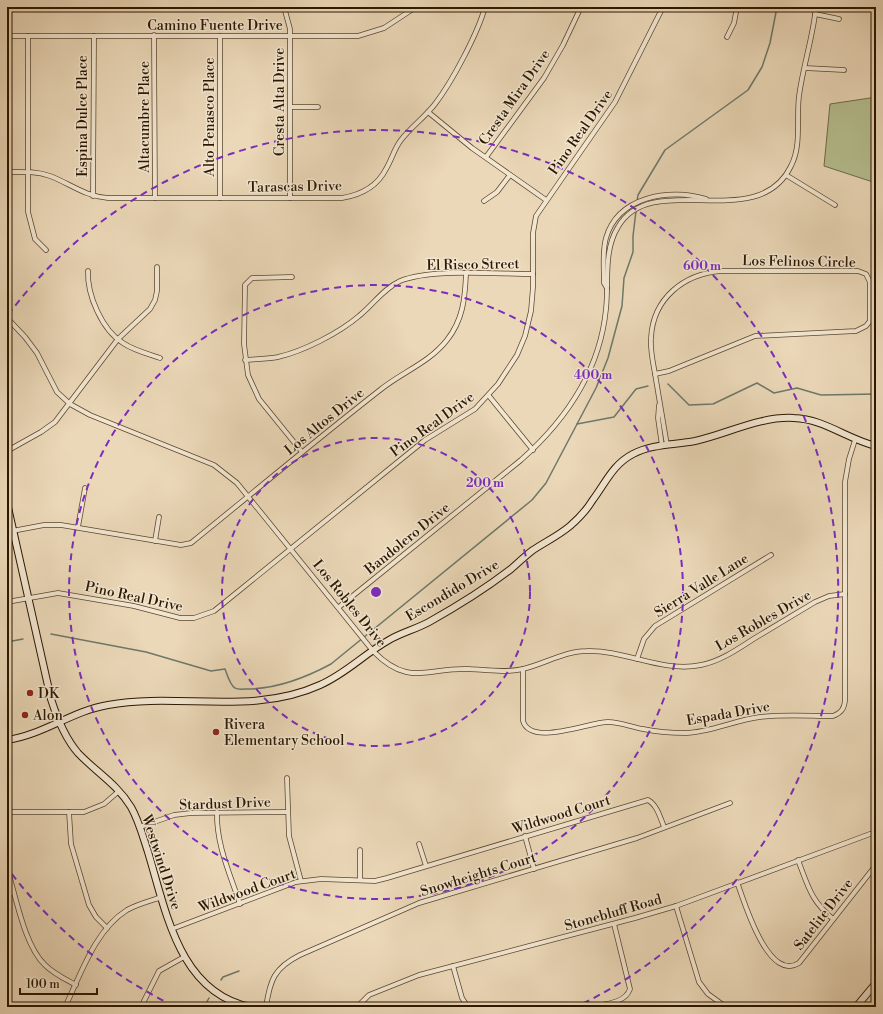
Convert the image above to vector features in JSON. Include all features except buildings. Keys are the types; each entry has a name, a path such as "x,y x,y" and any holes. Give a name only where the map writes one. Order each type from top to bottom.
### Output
{"street":[{"name":"Cresta Alta Drive","path":"284,7 288,18 290,36 290,198"},
{"name":"Camino Fuente Drive","path":"7,36 290,36 369,34 384,28 416,7"},
{"name":"Tarascas Drive","path":"7,172 28,172 50,176 74,189 93,196 155,198 342,198 364,192 382,176 396,145 428,112 452,76 481,20 485,7"},
{"name":"Cresta Mira Drive","path":"486,157 544,78 563,45 581,7"},
{"name":"Pino Real Drive","path":"7,602 54,593 65,593 134,606 180,618 194,618 214,611 425,440 466,415 489,396 514,362 525,336 532,305 535,222 546,200 615,102 663,7"},
{"path":"727,37 734,23 737,7"},
{"name":"Bandolero Drive","path":"607,288 604,284 606,239 612,226 631,205 653,196 741,199 759,196 777,185 786,175 796,154 799,95 816,14 816,7"},
{"path":"816,14 839,19"},
{"name":"Altacumbre Place","path":"154,35 155,198"},
{"path":"28,36 28,212 37,243 46,250"},
{"name":"Espina Dulce Place","path":"93,196 94,36"},
{"name":"Alto Penasco Place","path":"220,36 220,198"},
{"path":"804,68 844,70"},
{"path":"291,107 318,107"},
{"path":"428,112 510,175 546,200"},
{"path":"484,201 497,192 510,175"},
{"path":"786,175 835,205"},
{"name":"Bandolero Drive","path":"339,608 533,450 564,417 583,386 602,334 611,242 618,226 630,214 645,204 658,201 699,201 706,199"},
{"path":"7,450 50,426 70,404 118,339 150,309 156,300 157,267"},
{"path":"88,271 87,284 95,306 110,331 123,343 160,358"},
{"name":"Los Felinos Circle","path":"655,374 669,371 755,336 862,329 866,326 871,317 869,278 866,274 858,271 721,271 708,272 692,277 679,285 668,294 655,316 652,329 651,343 655,374 659,405 663,415 664,445"},
{"name":"Los Altos Drive","path":"10,532 44,525 78,527 181,545 189,544 382,388 427,360 438,351 453,332 461,314 465,296 466,274"},
{"name":"El Risco Street","path":"245,360 270,358 288,354 321,340 357,318 381,295 400,281 422,275 533,274"},
{"path":"292,277 252,278 245,285 245,360 250,379 259,399 302,452"},
{"name":"Los Robles Drive","path":"7,318 25,337 37,353 57,392 70,404 90,415 214,465 237,482 373,651 394,668 416,674 458,669 492,671 523,669 576,652 586,651 601,652 672,666 686,667 711,662 742,646 815,602 829,596 845,594"},
{"path":"489,396 533,450"},
{"name":"Escondido Drive","path":"7,740 30,735 91,709 124,702 246,702 286,697 305,691 334,678 392,638 428,623 510,569 533,550 559,534 579,518 590,505 617,466 638,451 664,445 694,441 768,420 787,418 821,423 855,440 876,446"},
{"name":"Espada Drive","path":"523,669 523,721 526,728 534,732 567,731 594,723 608,722 664,732 693,732 766,716 833,716 842,710 845,701 845,482 849,458 855,440"},
{"path":"78,527 85,488"},
{"name":"Westwind Drive","path":"7,503 10,532 28,598 51,699 60,723 78,752 119,791 131,808 140,827 172,929 184,957 197,975 216,992 234,1002 251,1007"},
{"path":"155,541 159,517"},
{"name":"Sierra Valle Lane","path":"637,659 644,639 655,626 771,555"},
{"path":"287,778 289,836 301,881"},
{"path":"7,812 84,812 100,807 119,791"},
{"name":"Wildwood Court","path":"172,929 301,881 321,879 375,880 648,800 652,802 656,808 664,827"},
{"name":"Snowheights Court","path":"266,1007 270,984 283,964 419,903 637,838 730,803"},
{"path":"69,812 71,844 89,905 96,917 107,928"},
{"path":"218,812 217,824 220,843 240,904"},
{"name":"Stardust Drive","path":"140,827 174,815 191,813 287,812"},
{"name":"Stonebluff Road","path":"357,1007 369,995 419,975 614,924 676,906 737,882 870,834 876,834"},
{"path":"524,836 534,869"},
{"path":"419,844 426,866"},
{"path":"360,850 360,880"},
{"path":"798,860 813,898 821,909 833,919"},
{"name":"Satelite Drive","path":"737,882 761,944 785,966 793,966 799,963 876,865"},
{"path":"7,868 34,950 44,964 53,972 76,985"},
{"path":"65,1007 96,944 114,920 132,907 162,897"},
{"path":"676,906 699,982 708,994 726,1007"},
{"path":"590,1007 621,1000 626,997 630,989 614,924"},
{"path":"141,1007 159,971 184,957"},
{"path":"454,966 462,998 468,1007"},
{"path":"856,1007 876,982"}],"green space":[{"path":"870,98 876,99 876,183 824,166 830,104"}],"waterway":[{"path":"636,208 638,195 665,150 748,90 762,67 770,43 777,7"},
{"path":"51,634 146,652 211,671 225,669 232,684 235,688 239,689 280,685 311,674 331,664 532,500 546,483 596,388 608,358 622,306 624,278 633,252 636,211"},
{"path":"668,384 689,405 713,404 757,383 774,393 797,388 821,395 876,394"},
{"path":"577,424 614,417 636,389 648,386"},
{"path":"7,642 23,639"},
{"path":"221,980 223,977 239,971"},
{"path":"204,1007 209,998"}],"place":[{"name":"DK","path":"30,693"},
{"name":"Alon","path":"25,715"},
{"name":"Rivera Elementary School","path":"216,732"}]}
